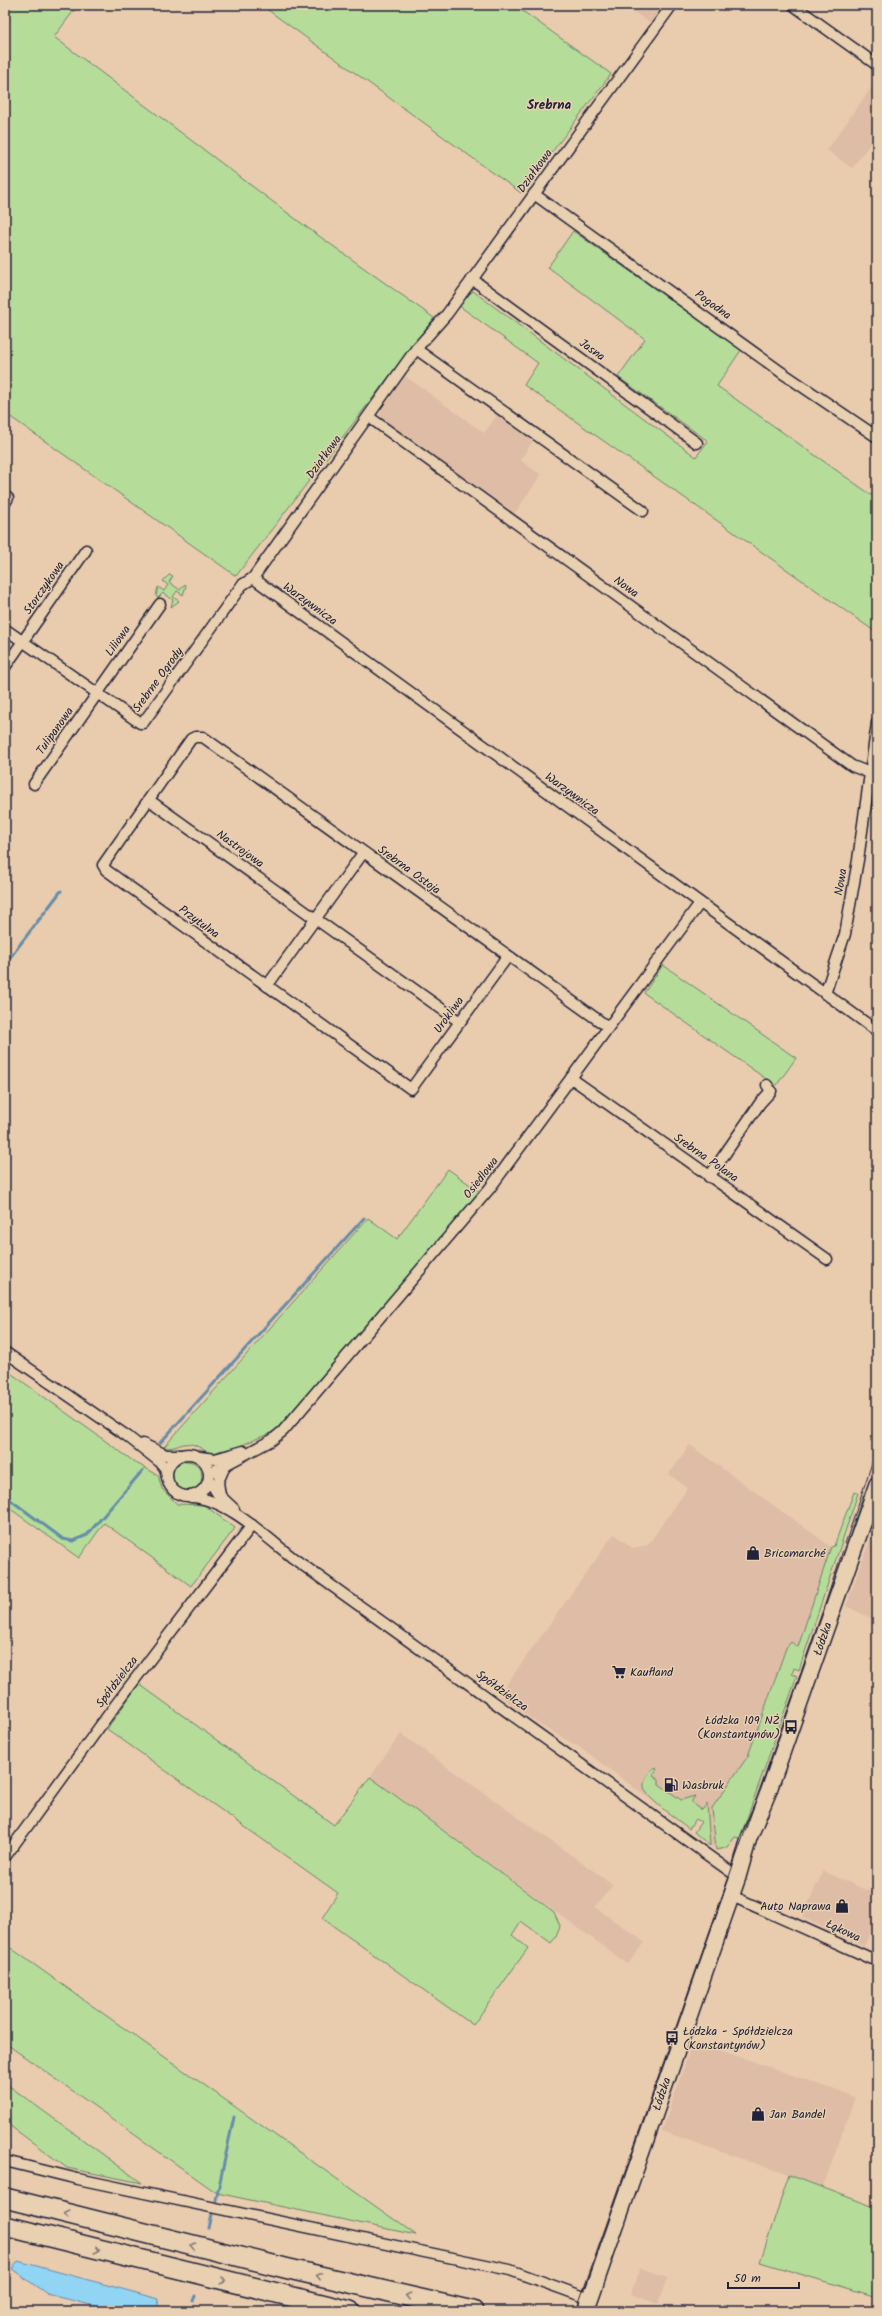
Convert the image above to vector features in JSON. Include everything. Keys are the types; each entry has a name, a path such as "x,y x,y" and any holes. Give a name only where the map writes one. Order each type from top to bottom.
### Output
{"highway":[{"path":"5,2198 282,2267 473,2311"},
{"path":"5,2226 350,2311"}],"main road":[{"name":"Łódzka","path":"588,2305 738,1877 750,1860 756,1847 768,1793 877,1484"}],"street":[{"name":"Działkowa","path":"253,578 416,349 447,314 672,5"},
{"path":"792,5 877,65"},
{"name":"Pogodna","path":"534,194 781,372 877,437"},
{"name":"Jasna","path":"472,279 697,443"},
{"path":"416,349 643,510"},
{"name":"Nowa","path":"369,417 852,766 870,773"},
{"name":"Storczykowa","path":"5,667 86,550"},
{"name":"Srebrne Ogrody","path":"5,629 97,694 140,723 143,723 242,585 253,578"},
{"name":"Warzywnicza","path":"253,578 877,1031"},
{"name":"Liliowa","path":"97,694 160,604"},
{"name":"Tulipanowa","path":"34,784 97,694"},
{"name":"Nowa","path":"825,994 844,934 877,723"},
{"name":"Przytulna","path":"195,737 103,864 104,868 412,1089"},
{"name":"Srebrna Ostoja","path":"195,737 203,737 608,1027"},
{"name":"Nastrojowa","path":"149,800 460,1022"},
{"path":"267,986 363,852"},
{"name":"Osiedlowa","path":"209,1477 225,1466 277,1437 452,1236 490,1188 700,903"},
{"name":"Urokliwa","path":"412,1089 508,956"},
{"name":"Srebrna Polana","path":"571,1078 827,1259"},
{"path":"709,1176 760,1103 768,1097 771,1091 767,1085"},
{"path":"5,1352 127,1436 160,1462 165,1468 169,1485 175,1492 182,1496 202,1497 211,1500 248,1523"},
{"path":"127,1436 166,1455 184,1454 200,1457 208,1466 209,1477 220,1496 248,1523"},
{"name":"Osiedlowa","path":"200,1457 215,1459 258,1447"},
{"path":"167,1477 168,1468 173,1460 184,1454"},
{"path":"220,1496 218,1482 225,1466"},
{"path":"191,1497 204,1490 209,1477"},
{"name":"Spółdzielcza","path":"5,1857 248,1523 293,1558 738,1877"},
{"name":"Łąkowa","path":"732,1896 877,1961"},
{"path":"5,2160 93,2182 510,2270 588,2305"}],"shaded area":[{"path":"624,5 663,5 650,23"},
{"path":"877,80 877,134 852,168 827,150"},
{"path":"405,376 484,433 498,414 534,439 520,460 541,475 514,514 382,421 380,413"},
{"path":"877,762 877,818 870,813"},
{"path":"690,1445 831,1547 736,1837 730,1845 721,1850 710,1846 694,1832 701,1822 696,1819 689,1829 583,1749 542,1726 499,1695 614,1534 632,1548 648,1545 688,1488 669,1474"},
{"path":"877,1520 877,1621 846,1606"},
{"path":"401,1734 613,1885 595,1907 644,1942 628,1964 370,1777"},
{"name":"Auto Naprawa","path":"823,1871 877,1895 877,1918 864,1946 802,1917"},
{"name":"Jan Bandel","path":"693,2041 855,2097 823,2187 662,2131"},
{"path":"640,2268 667,2277 658,2304 631,2294"}],"green space":[{"path":"5,5 70,5 75,9 54,37 305,226 434,318 236,576 5,413"},
{"path":"261,5 514,5 611,74 521,193"},
{"path":"573,231 741,350 717,386 877,499 877,633 524,385 538,363 458,305 473,291 696,457 708,441 618,377 645,339 548,267"},
{"path":"169,575 173,576 169,582 180,590 185,584 186,586 183,595 177,591 173,597 179,601 171,607 173,600 163,593 158,598 156,596 158,587 164,591 168,585 163,581"},
{"path":"663,965 796,1058 776,1086 644,993"},
{"path":"448,1169 480,1192 275,1431 223,1453 222,1450 212,1454 192,1444 184,1444 167,1448 164,1447 368,1218 397,1239"},
{"path":"5,1369 136,1463 158,1475 162,1489 177,1504 204,1505 235,1528 191,1586 104,1523 79,1558 5,1505"},
{"path":"187,1461 198,1465 202,1476 198,1487 187,1491 176,1487 172,1476 176,1465"},
{"path":"854,1492 858,1493 799,1670 794,1668 792,1674 797,1676 740,1838 735,1837 726,1848 716,1850 712,1808 748,1756 786,1648 791,1642 798,1647 831,1547 834,1546"},
{"path":"863,1495 867,1496 829,1598"},
{"path":"139,1684 334,1825 370,1777 554,1912 560,1926 555,1938 551,1943 521,1921 512,1935 528,1948 473,2025 322,1918 338,1893 107,1729"},
{"path":"654,1767 657,1769 653,1775 659,1780 659,1784 681,1800 695,1796 691,1802 702,1810 707,1804 710,1846 694,1832 701,1822 696,1819 689,1829 650,1797 646,1791 644,1783"},
{"path":"5,1944 416,2235 217,2193 5,2043"},
{"path":"5,2083 142,2183 67,2168 5,2122"},
{"path":"789,2175 877,2208 877,2297 760,2262"}],"water":[{"path":"18,2261 159,2299 157,2311 115,2311 47,2294 12,2269"}],"waterway":[{"path":"5,964 61,891"},
{"path":"160,1443 364,1218"},
{"path":"5,1496 63,1539 73,1541 87,1535 143,1470"},
{"path":"216,2200 234,2117"},
{"path":"209,2228 212,2215"},
{"path":"193,2301 195,2296"}],"tram line":[{"path":"576,2311 824,1607 877,1448"}],"place":[{"name":"Bricomarché","path":"753,1553"},
{"name":"Kaufland","path":"619,1672"},
{"name":"Łódzka 109 NŻ (Konstantynów)","path":"791,1727"},
{"name":"Wasbruk","path":"671,1785"},
{"name":"Auto Naprawa","path":"842,1906"},
{"name":"Łódzka - Spółdzielcza (Konstantynów)","path":"672,2038"},
{"name":"Jan Bandel","path":"758,2114"}],"district":[{"name":"Srebrna","path":"549,105"}]}
